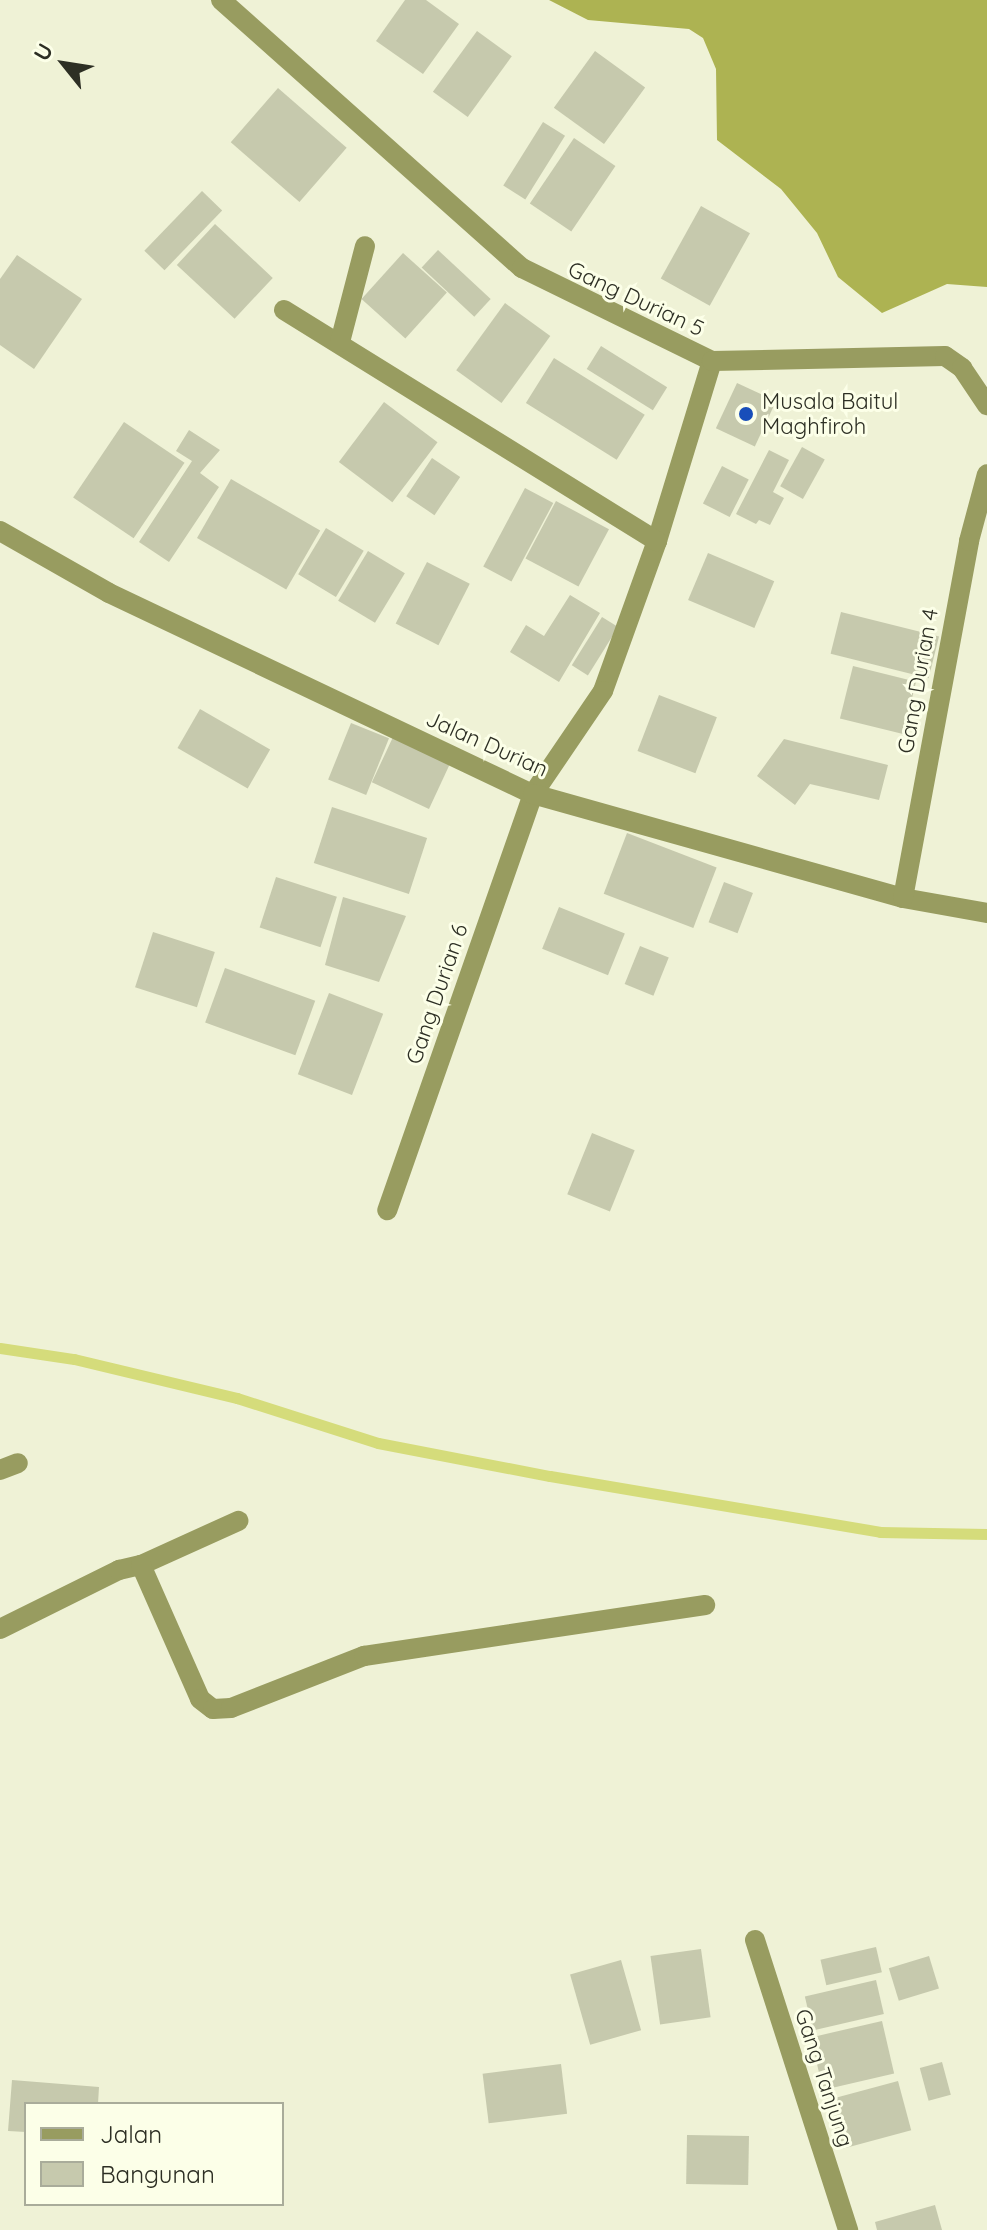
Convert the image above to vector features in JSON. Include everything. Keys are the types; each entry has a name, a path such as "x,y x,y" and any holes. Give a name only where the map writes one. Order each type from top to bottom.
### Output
{"street":[{"name":"Gang Durian 5","path":"221,0 522,268 712,361 657,541 603,691 533,794"},
{"path":"340,342 365,246"},
{"path":"284,310 657,541"},
{"path":"712,361 945,356 962,368 987,405"},
{"name":"Gang Durian 4","path":"903,898 969,541 987,474"},
{"name":"Jalan Durian","path":"0,531 109,593 533,794 903,898 987,913"},
{"name":"Gang Durian 6","path":"387,1210 533,794"},
{"path":"0,1629 119,1570 141,1565 238,1521"},
{"path":"141,1565 200,1699 213,1709 231,1708 364,1656 705,1605"},
{"name":"Gang Tanjung","path":"755,1940 848,2230"}],"green space":[{"path":"549,0 987,0 987,287 947,284 882,313 838,277 817,233 781,189 717,140 716,69 703,38 689,29 588,20"}],"building":[{"path":"405,0 426,0 459,24 423,74 376,41"},
{"path":"477,31 512,56 468,117 433,92"},
{"path":"595,51 645,87 604,144 554,108"},
{"path":"278,88 347,148 299,202 231,142"},
{"path":"543,122 565,136 525,199 503,186"},
{"path":"574,138 615,166 571,231 530,203"},
{"path":"202,191 222,210 164,270 144,251"},
{"path":"701,206 750,233 710,306 661,279"},
{"path":"215,224 273,278 235,319 177,265"},
{"path":"438,250 491,299 474,317 422,268"},
{"path":"403,253 447,292 405,339 362,299"},
{"path":"17,255 82,299 34,369 0,345 0,279"},
{"path":"505,303 550,336 502,403 456,370"},
{"path":"601,346 667,387 653,410 587,369"},
{"path":"554,358 645,415 617,460 526,403"},
{"name":"Musala Baitul Maghfiroh","path":"737,383 776,401 755,446 716,428"},
{"path":"384,402 438,442 392,502 339,462"},
{"path":"124,422 185,463 134,538 73,497"},
{"path":"189,430 220,450 200,473 219,487 169,562 139,542 192,461 176,451"},
{"path":"802,447 825,460 803,499 780,486"},
{"path":"769,450 789,460 773,492 784,498 770,525 759,520 756,524 736,514"},
{"path":"432,458 460,477 434,515 406,496"},
{"path":"722,466 749,480 730,517 703,503"},
{"path":"231,479 320,530 286,589 197,538"},
{"path":"525,488 553,503 511,582 483,567"},
{"path":"556,501 609,529 578,587 525,558"},
{"path":"326,528 364,551 336,597 298,574"},
{"path":"368,551 405,573 375,623 338,601"},
{"path":"708,553 774,581 754,628 688,600"},
{"path":"427,562 470,584 438,645 396,623"},
{"path":"570,595 600,613 559,682 510,652 526,625 544,636"},
{"path":"841,612 939,636 929,678 831,654"},
{"path":"602,617 618,627 588,675 572,665"},
{"path":"853,666 916,682 903,734 840,718"},
{"path":"659,695 717,717 695,773 637,751"},
{"path":"200,709 270,750 248,788 178,748"},
{"path":"351,723 389,738 366,795 328,780"},
{"path":"393,737 450,764 429,809 372,782"},
{"path":"784,739 888,765 879,800 810,784 795,805 757,776"},
{"path":"332,807 427,838 409,894 314,863"},
{"path":"627,833 717,867 693,928 604,894"},
{"path":"276,877 337,897 320,947 260,927"},
{"path":"724,882 753,893 738,933 709,922"},
{"path":"343,897 406,916 379,982 325,965"},
{"path":"559,907 625,934 608,975 542,949"},
{"path":"153,932 215,952 197,1007 135,987"},
{"path":"640,946 669,958 653,996 625,984"},
{"path":"225,968 315,1001 295,1055 205,1023"},
{"path":"329,993 383,1014 352,1095 298,1074"},
{"path":"592,1133 635,1150 610,1211 567,1194"},
{"path":"876,1947 882,1972 826,1985 820,1960"},
{"path":"701,1949 711,2017 660,2024 650,1956"},
{"path":"929,1956 939,1989 899,2001 889,1968"},
{"path":"621,1960 641,2030 590,2045 570,1975"},
{"path":"876,1980 884,2014 813,2031 805,1996"},
{"path":"882,2021 894,2074 823,2090 811,2037"},
{"path":"942,2062 951,2095 929,2101 920,2068"},
{"path":"561,2064 567,2114 489,2123 483,2074"},
{"path":"12,2080 99,2087 98,2102 24,2102 24,2132 8,2131"},
{"path":"898,2081 911,2130 841,2149 827,2100"},
{"path":"687,2135 749,2136 748,2185 686,2184"},
{"path":"935,2205 942,2230 877,2230 875,2222"}],"waterway":[{"path":"0,1348 74,1359 237,1398 378,1443 550,1476 880,1532 987,1534"}],"place":[{"name":"Musala Baitul Maghfiroh","path":"746,414"}]}
